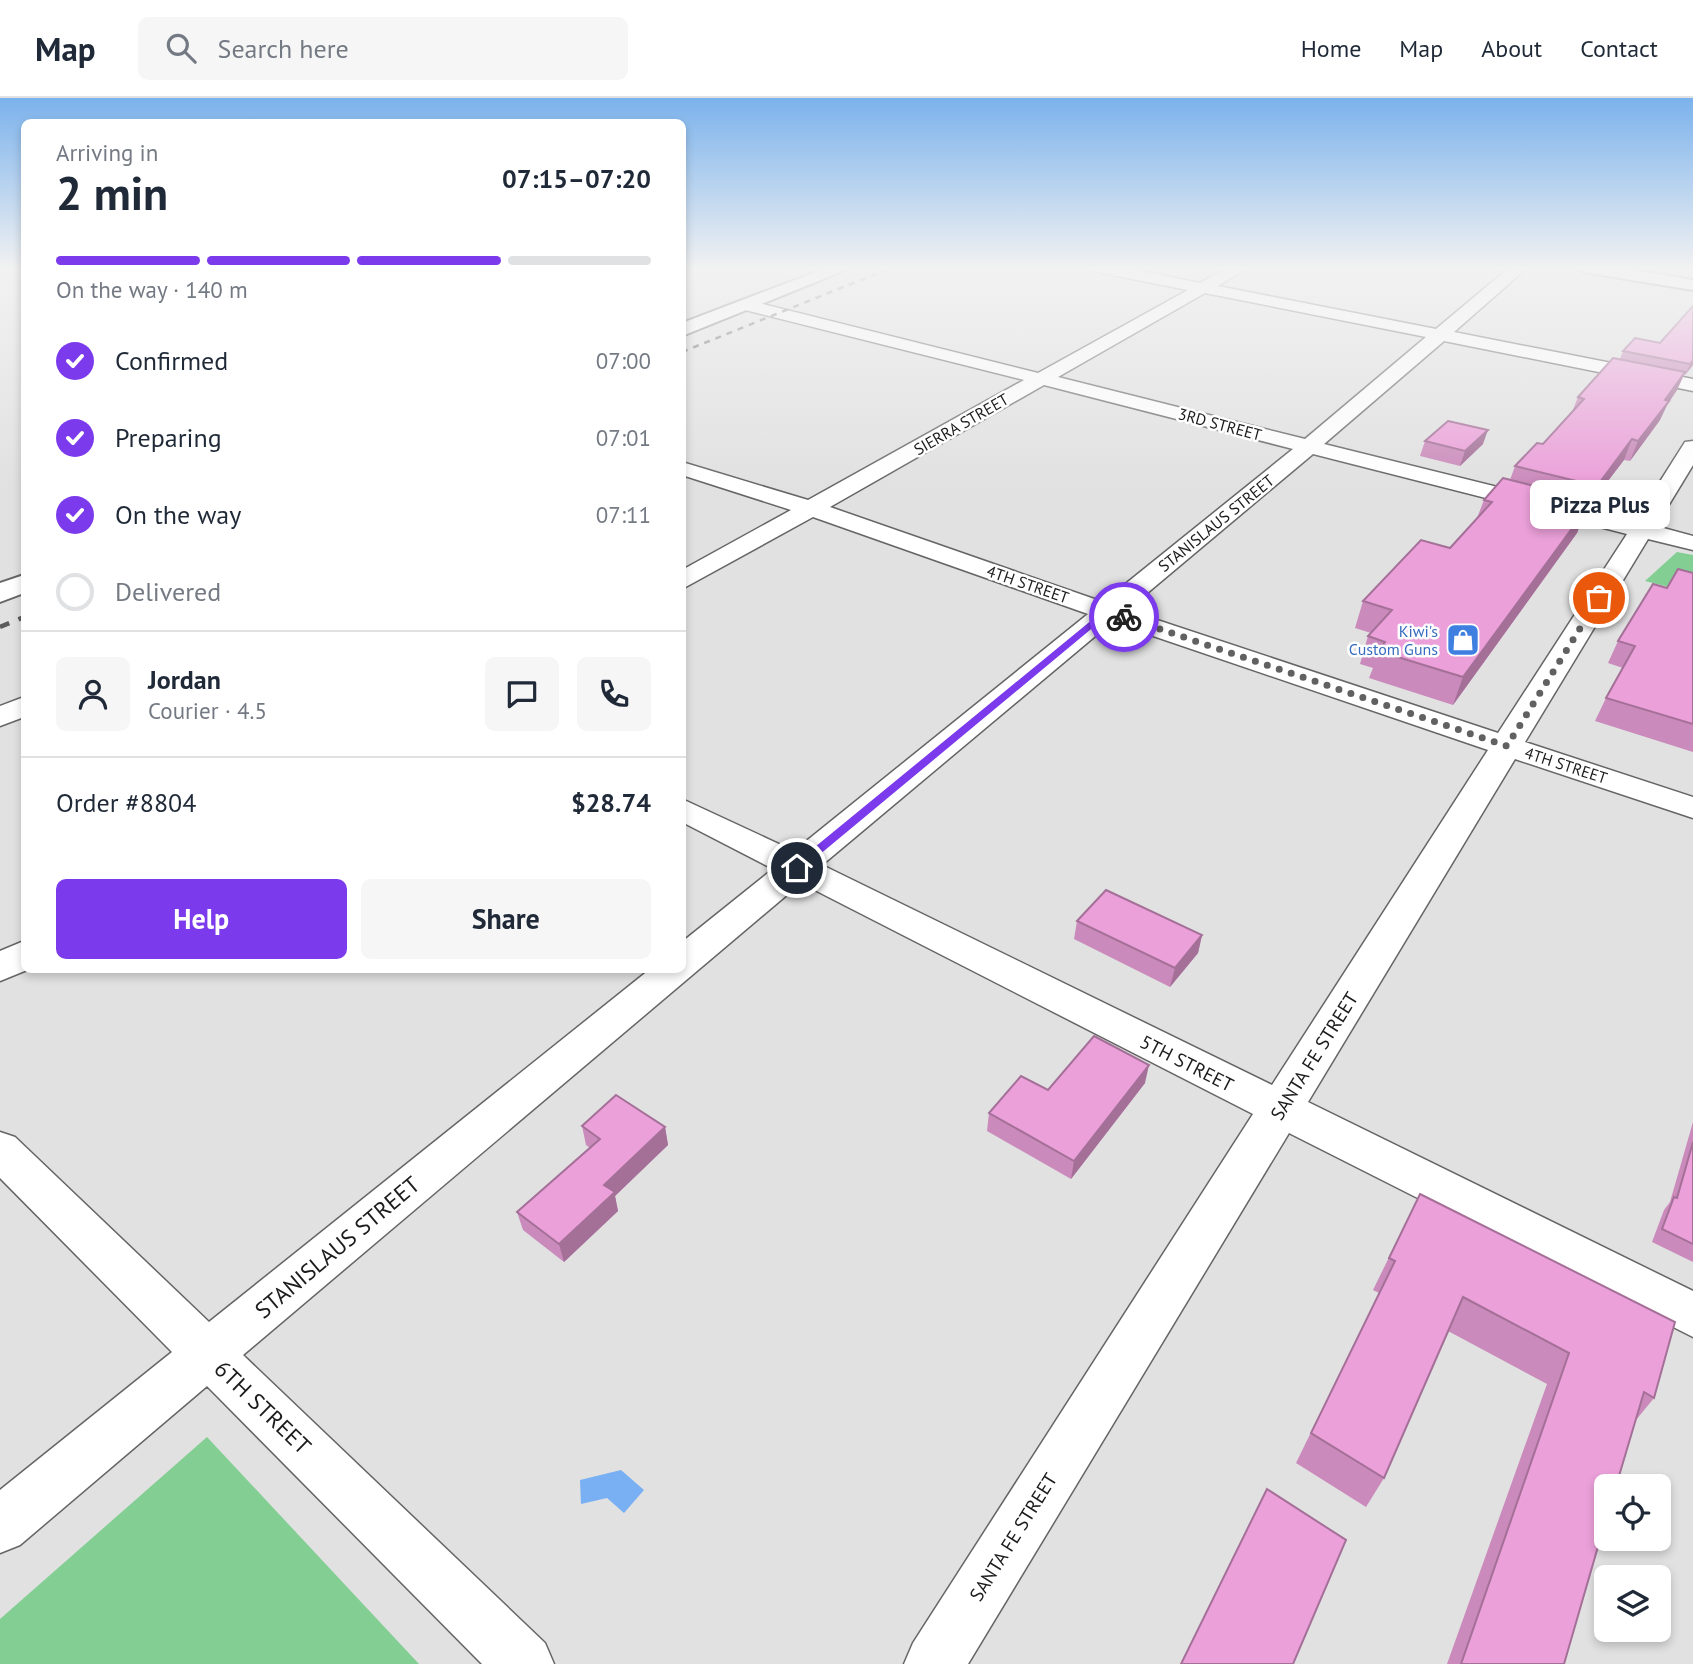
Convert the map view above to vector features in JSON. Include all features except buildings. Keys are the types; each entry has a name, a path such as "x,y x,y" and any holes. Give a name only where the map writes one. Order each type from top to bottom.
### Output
{"main road":[{"path":"0,593 21,584"}],"street":[{"name":"3RD STREET","path":"889,340 1693,543"},
{"name":"SIERRA STREET","path":"686,579 1110,340"},
{"name":"STANISLAUS STREET","path":"686,959 1434,340"},
{"path":"1460,340 1693,385"},
{"name":"SANTA FE STREET","path":"934,1664 1693,447"},
{"name":"4TH STREET","path":"686,469 812,509 1107,612 1693,808"},
{"path":"0,717 21,707"},
{"name":"5TH STREET","path":"686,811 1693,1315"},
{"path":"0,968 21,956"},
{"name":"STANISLAUS STREET","path":"0,1525 670,973"},
{"name":"6TH STREET","path":"0,1150 524,1664"}],"green space":[{"path":"1677,552 1693,555 1693,593 1645,581"},
{"path":"207,1437 419,1664 0,1664 0,1619"}],"water":[{"path":"621,1470 644,1490 624,1513 607,1498 581,1504 580,1480"}],"railway":[{"path":"686,350 712,340"},
{"path":"0,627 21,618"}],"way so far":[{"path":"1124,617 1507,746 1599,598"}],"place":[{"name":"Pizza Plus","path":"1599,598"},
{"name":"Kiwi's Custom Guns","path":"1463,640"}],"route":[{"path":"797,868 1107,612 1124,617"}]}
